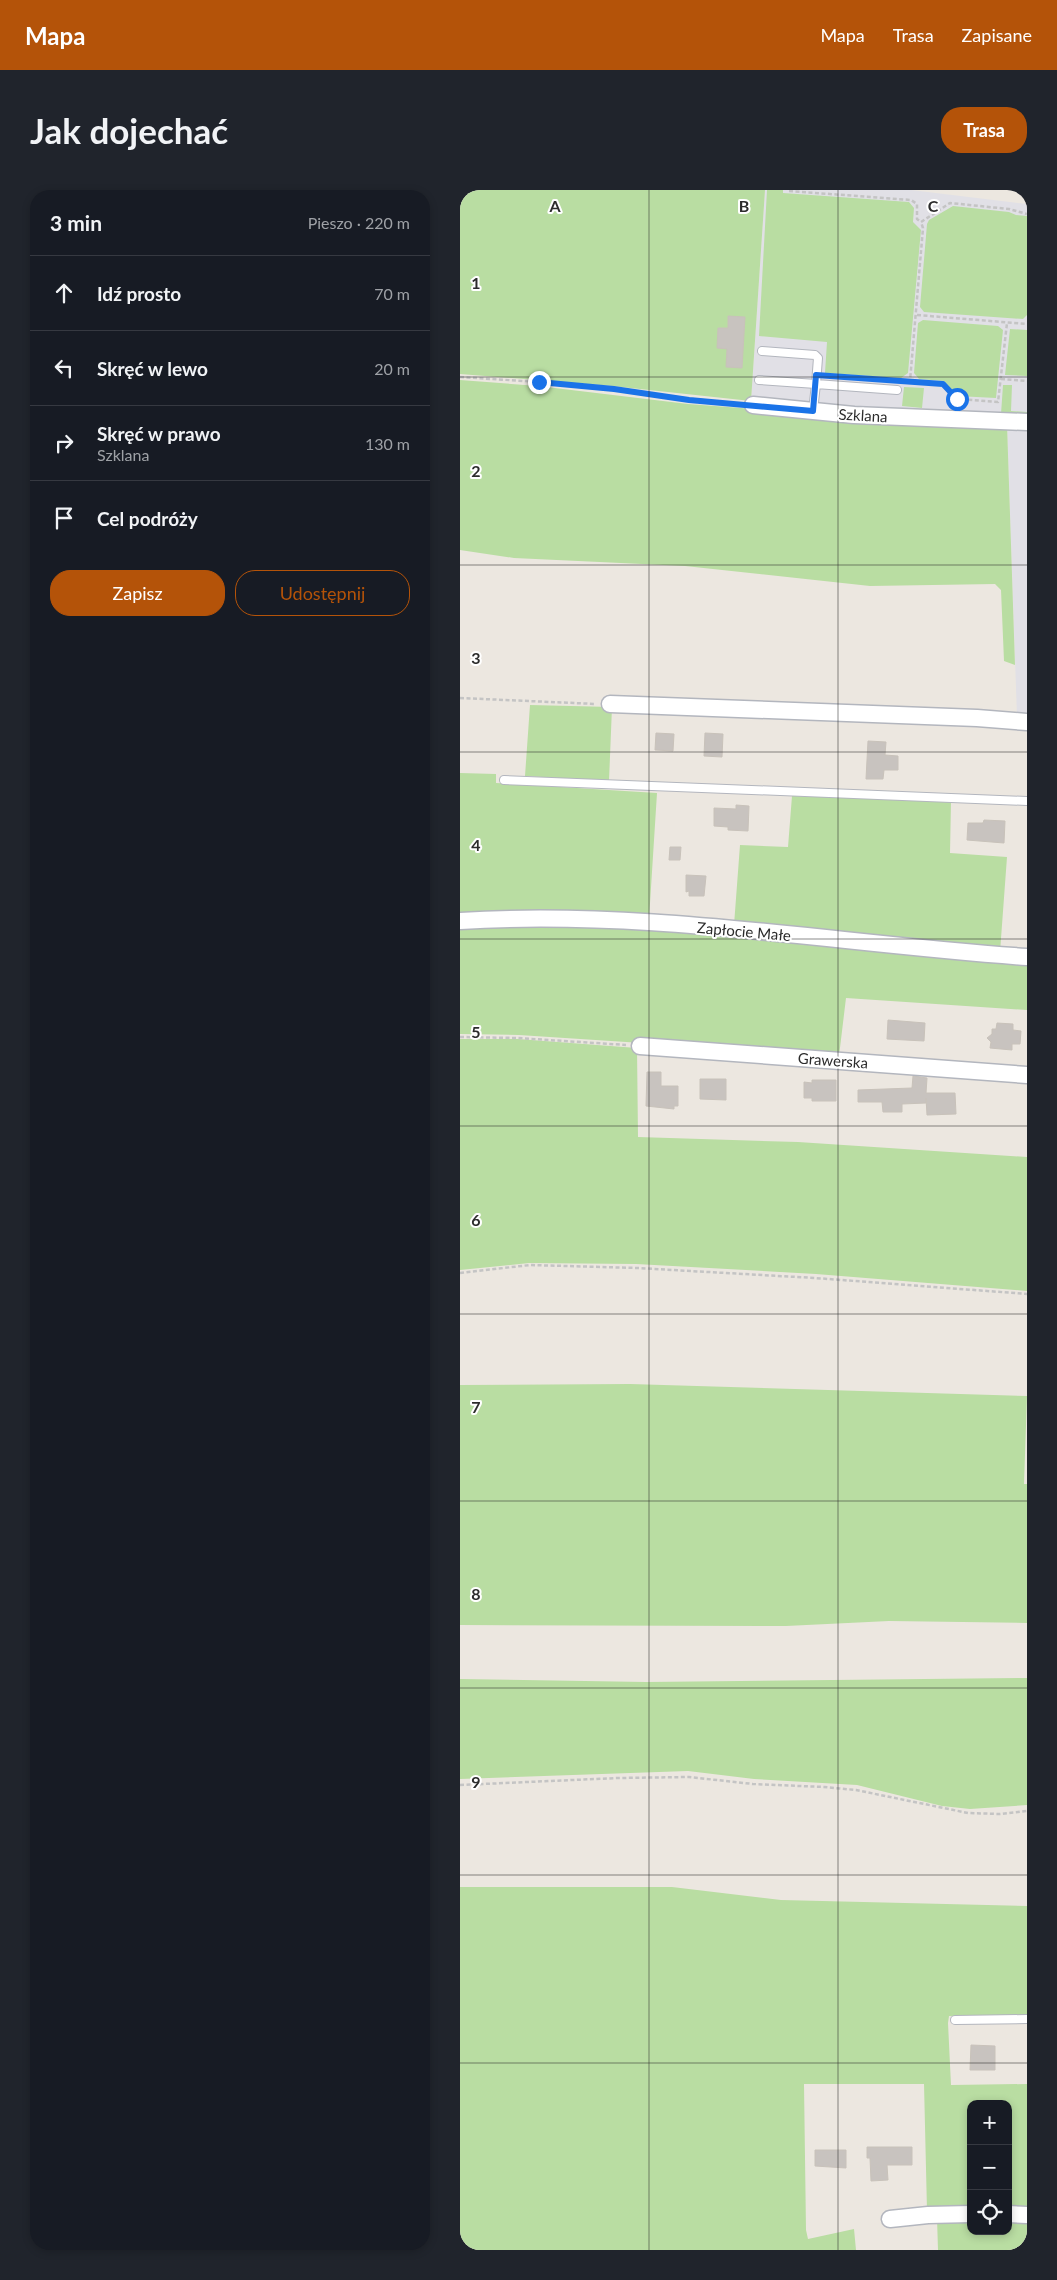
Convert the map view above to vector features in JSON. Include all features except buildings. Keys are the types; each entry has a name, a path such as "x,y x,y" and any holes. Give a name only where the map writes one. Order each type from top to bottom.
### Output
{"street":[{"name":"Szklana","path":"752,405 813,411 1027,422"},
{"path":"610,704 978,718 1027,722"},
{"name":"Zapłocie Małe","path":"460,921 518,918 650,923 1027,957"},
{"name":"Grawerska","path":"640,1046 1027,1075"},
{"path":"890,2219 928,2215 967,2214"},
{"path":"1012,2214 1027,2215"}],"lane":[{"path":"762,351 815,355 818,358 813,411"},
{"path":"759,380 898,390"},
{"path":"504,780 1027,801"},
{"path":"955,2020 1027,2019"}],"path":[{"path":"789,191 911,200 917,204 917,219 921,222 923,228 910,381"},
{"path":"921,222 950,203 1009,209 1027,214"},
{"path":"916,315 1027,324"},
{"path":"899,380 943,384 957,399 998,402 1007,323"},
{"path":"460,377 614,389 689,400 752,405"},
{"path":"1001,379 1027,381"},
{"path":"460,698 610,704"},
{"path":"460,1037 518,1038 640,1046"},
{"path":"460,1273 530,1265 636,1268 815,1278 1027,1294"},
{"path":"460,1785 688,1777 754,1784 856,1790 968,1813 1000,1814 1027,1810"}],"shaded area":[{"path":"765,190 911,190 1027,204 1027,419 751,401"},
{"path":"1007,424 1027,425 1027,718 1017,717"}],"green space":[{"path":"460,190 765,190 751,401 612,386 460,374"},
{"path":"767,190 783,190 783,193 909,202 914,208 913,222 921,230 908,373 901,378 825,373 827,342 759,336"},
{"path":"953,206 1009,212 1027,216 1027,315 1023,319 924,312 920,307 927,224 929,220"},
{"path":"923,320 998,326 1003,330 996,398 957,396 944,381 919,379 914,373 918,323"},
{"path":"1010,329 1027,330 1027,376 1005,375"},
{"path":"460,380 538,386 688,404 1007,424 1015,665 1004,661 1001,590 995,584 870,586 685,566 514,558 460,550"},
{"path":"1003,385 1012,385 1011,411 1027,412 1027,415 1001,414"},
{"path":"904,387 924,388 922,408 902,406"},
{"path":"530,705 612,707 609,781 525,776"},
{"path":"460,773 496,774 496,783 657,793 649,919 460,918"},
{"path":"792,796 951,801 950,853 1007,857 1000,952 734,925 740,845 788,847"},
{"path":"460,924 649,926 1027,960 1027,1010 846,998 839,1056 519,1035 460,1034"},
{"path":"460,1039 518,1039 637,1048 638,1137 798,1142 1027,1157 1027,1291 816,1274 636,1264 529,1263 460,1270"},
{"path":"630,1384 1027,1396 1024,1484 1027,1484 1027,1623 889,1621 786,1626 460,1625 460,1385"},
{"path":"1027,1678 1027,1805 970,1809 942,1806 857,1785 754,1779 688,1771 460,1779 460,1679 646,1682"},
{"path":"460,1887 672,1887 781,1900 1027,1906 1027,2015 949,2016 948,2023 951,2085 1027,2084 1027,2211 1012,2211 1012,2100 967,2100 967,2210 927,2211 924,2084 804,2084 806,2230 808,2239 854,2229 856,2250 460,2250"},
{"path":"967,2217 967,2235 1012,2235 1012,2217 1027,2218 1027,2250 938,2250 937,2218"}],"route":[{"path":"539,382 614,389 689,400 813,411 816,375 943,384 957,399"}]}
